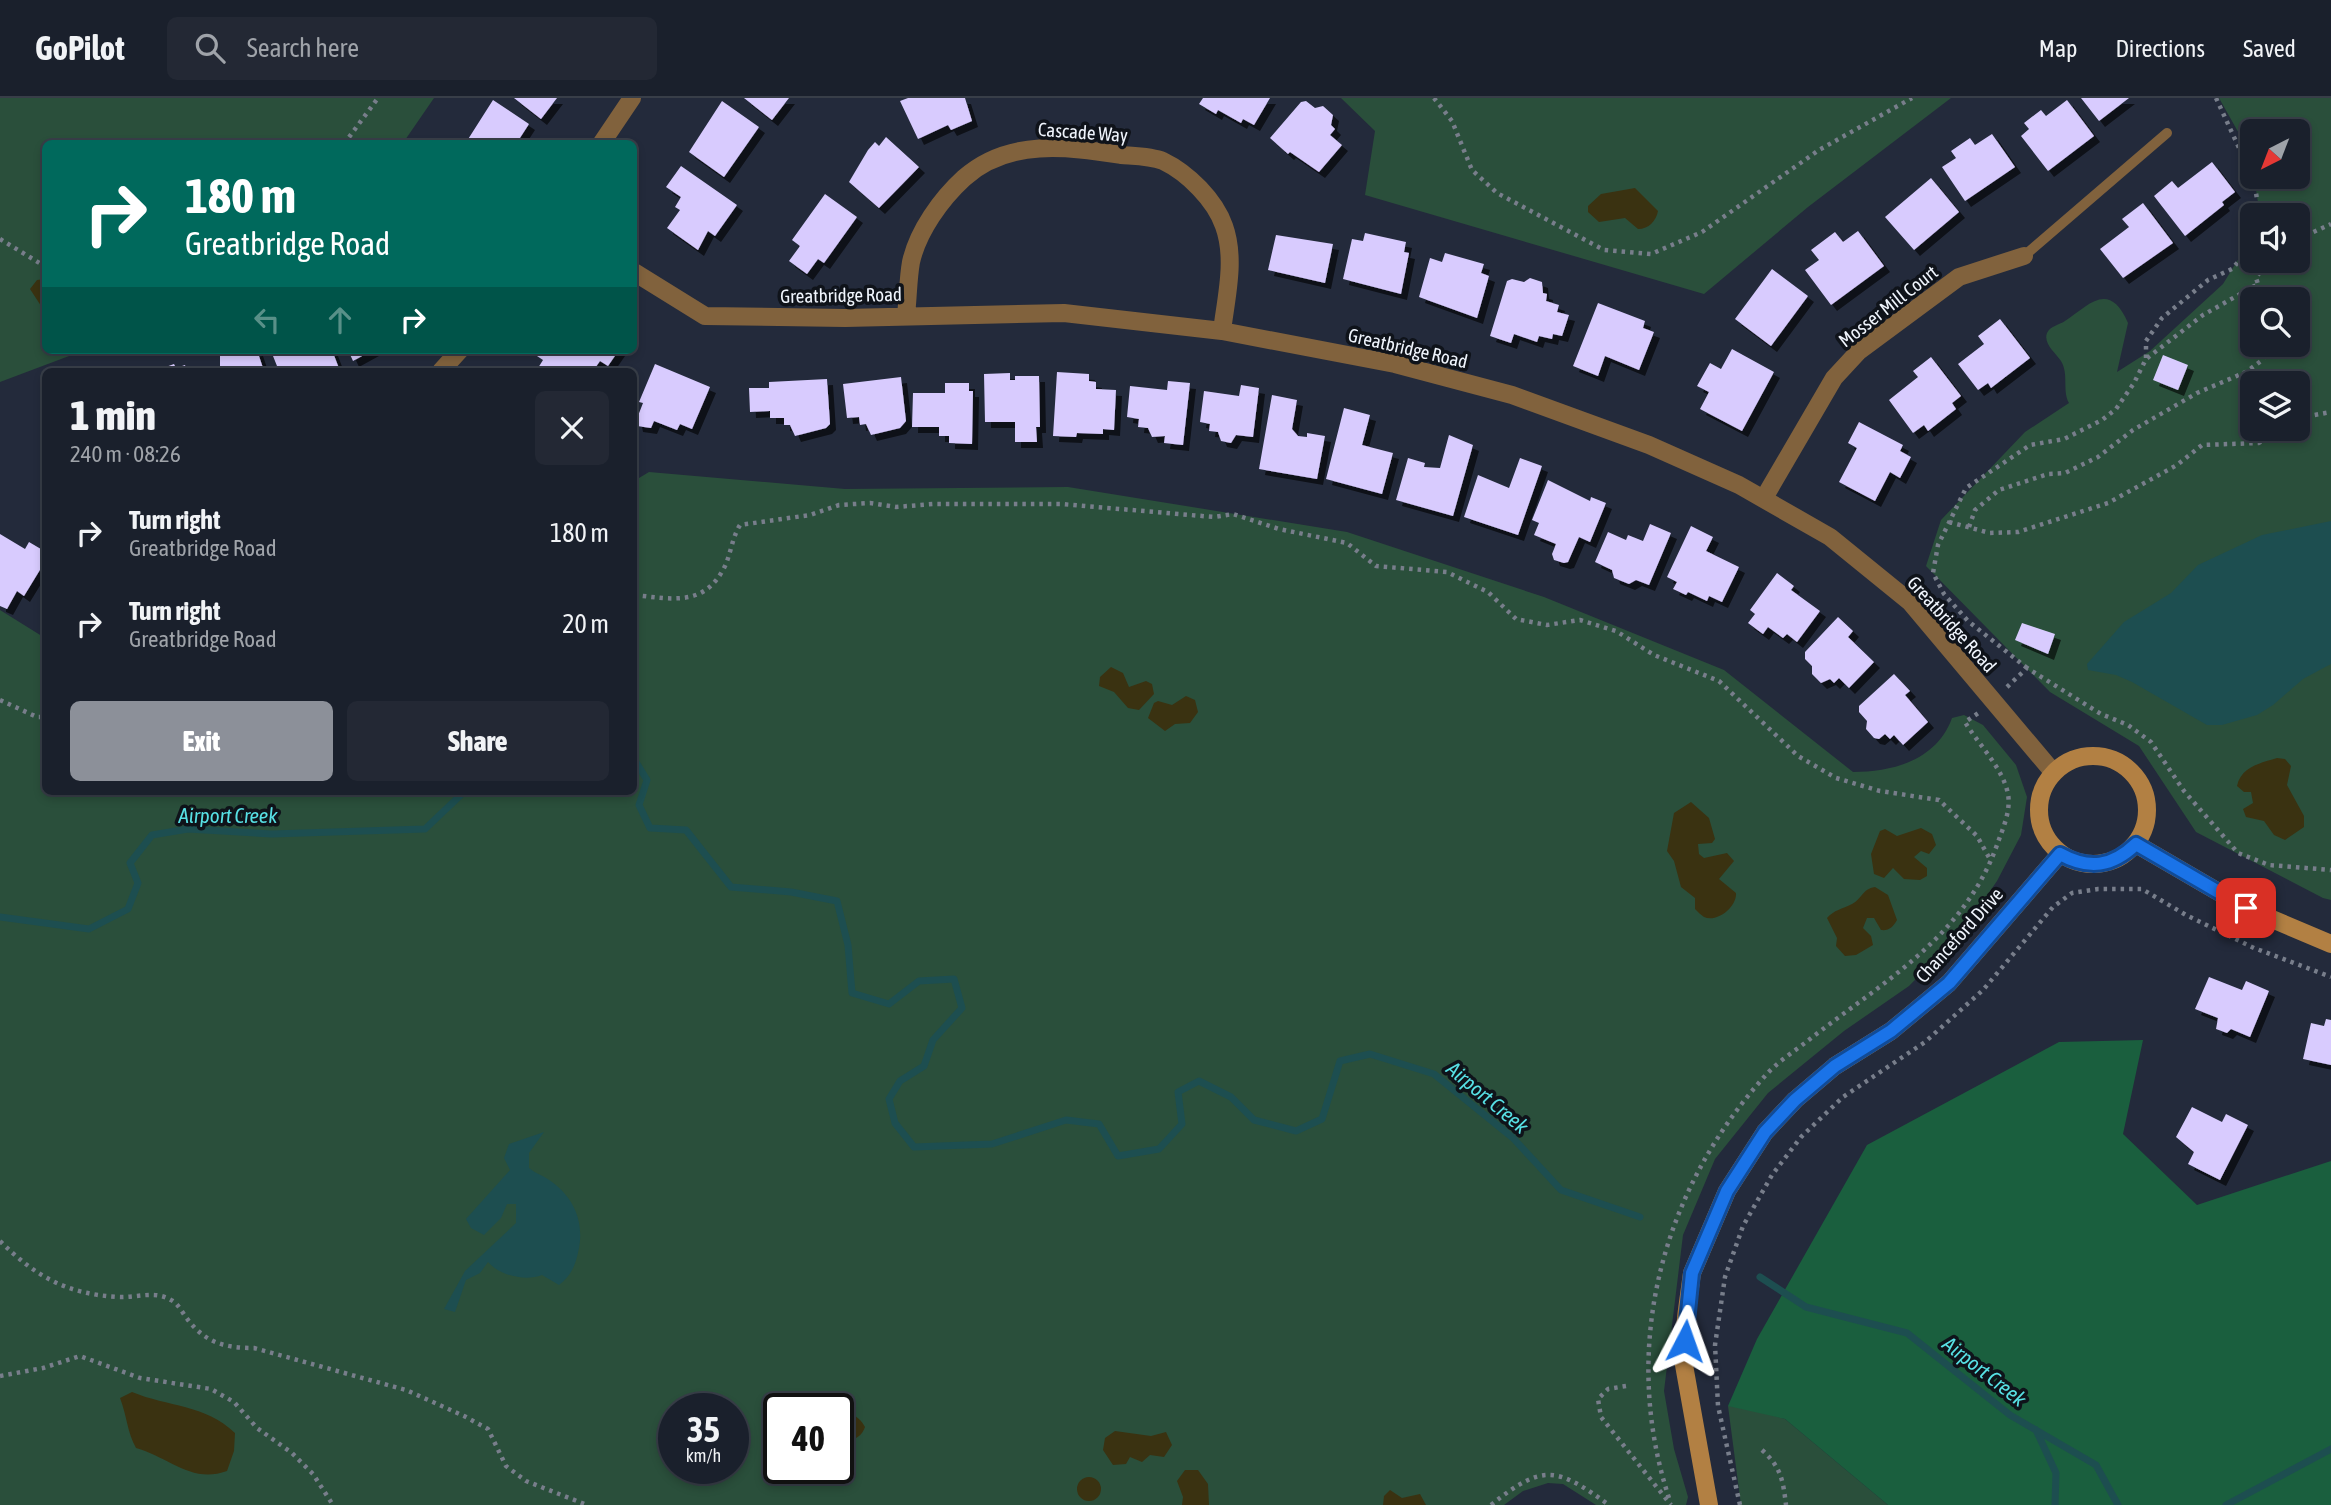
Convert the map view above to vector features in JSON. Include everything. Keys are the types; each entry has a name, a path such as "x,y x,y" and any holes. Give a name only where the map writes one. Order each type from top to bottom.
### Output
{"street":[{"path":"604,140 632,98"},
{"name":"Cascade Way","path":"906,315 911,261 933,214 947,195 966,176 990,161 1016,151 1044,146 1162,160 1203,192 1225,226 1230,263 1222,331"},
{"name":"Mosser Mill Court","path":"1764,498 1834,378 1859,351 1959,278 2024,256"},
{"name":"Greatbridge Road","path":"637,274 705,316 845,318 1064,313 1222,331 1395,364 1512,395 1649,445 1764,498 1830,537 1910,602 2053,772"},
{"path":"444,368 456,354"},
{"path":"2096,756 2116,760 2134,774 2144,790 2147,818 2136,844 2124,855 2107,864 2083,864 2060,854 2046,839 2039,821 2038,804 2042,789 2053,772 2078,758 2096,756"},
{"path":"2136,844 2246,908 2331,944"},
{"name":"Chanceford Drive","path":"1709,1505 1684,1365 1686,1317 1692,1273 1727,1191 1765,1132 1795,1100 1835,1066 1891,1031 1949,983 2060,854"}],"lane":[{"path":"2024,256 2167,133"}],"path":[{"path":"347,140 379,98"},
{"path":"1434,98 1452,121 1472,170 1497,193 1605,250 1651,254 1702,232 1819,150 1912,98"},
{"path":"2216,98 2240,150"},
{"path":"2310,234 2331,224"},
{"path":"0,239 42,265"},
{"path":"2146,359 2146,341 2162,318 2208,280 2232,269 2240,260"},
{"path":"2259,273 2256,278 2259,287"},
{"path":"2026,668 1968,621 1944,594 1933,573 1938,545 1966,488 1990,469 2030,445 2064,439 2083,431 2116,408 2134,383 2146,359 2203,315 2258,284"},
{"path":"1969,527 1975,510 1999,490 2048,474 2065,473 2098,457 2133,430 2197,393 2246,372 2264,357"},
{"path":"2310,416 2331,412"},
{"path":"1949,522 1990,533 2018,532 2108,503 2177,465 2202,446 2262,441"},
{"path":"637,595 694,598 712,589 726,565 733,537 740,525 810,515 839,505 870,503 896,507 933,504 1061,504 1214,517 1233,514 1279,529 1347,543 1376,566 1447,572 1464,578 1488,592 1516,619 1546,625 1580,620 1616,631 1654,655 1719,681 1798,756 1836,778 1880,791 1939,800 1970,828 1991,861"},
{"path":"0,700 42,717"},
{"path":"1740,1505 1718,1406 1715,1345 1725,1277 1743,1226 1772,1175 1801,1137 1843,1097 1925,1042 1983,990 2053,907 2072,893 2098,889 2141,889 2186,915 2254,948 2331,977"},
{"path":"0,1241 47,1282 119,1297 154,1294 173,1300 188,1322 209,1342 230,1348 254,1348 406,1390 488,1429 506,1466 526,1481 587,1505"},
{"path":"0,1376 43,1368 80,1356 140,1378 211,1388 234,1402 257,1428 292,1453 313,1474 332,1505"},
{"path":"1626,1386 1608,1389 1598,1399 1601,1417 1669,1498 1671,1505"},
{"path":"1762,1450 1777,1464 1783,1478 1786,1505"},
{"path":"1491,1505 1513,1487 1535,1476 1553,1474 1577,1481 1609,1505"}],"shaded area":[{"path":"0,98 434,98 405,140 42,140 42,354 74,354 0,382"},
{"path":"1341,98 1951,98 1808,207 1704,294 1365,195 1375,131"},
{"path":"2219,98 2331,98 2331,900 2196,832 2139,746 2050,692 1926,566 1941,520 2025,432 2069,403 2063,366 2047,341 2050,329 2090,303 2106,299 2113,302 2128,323 2117,372 2150,351 2223,284 2240,256 2240,273 2310,273 2310,203 2258,203 2256,189 2310,189 2310,119 2240,119 2240,135"},
{"path":"649,472 845,489 1068,487 1347,532 1544,597 1724,670 1853,772 1883,769 1912,761 1936,744 1952,718 1964,715 1983,725 2016,765 2027,797 2021,835 1997,881 1961,933 1909,986 1844,1031 1768,1093 1715,1159 1683,1235 1664,1391 1674,1449 1688,1497 1686,1505 1596,1505 1563,1484 1548,1483 1523,1491 1504,1505 0,1505 0,610 42,636 42,795 637,795 637,479"},
{"path":"2331,521 2331,664 2303,679 2257,715 2222,725 2207,725 2132,682 2116,675 2088,670 2087,664 2124,622 2171,593 2198,565 2262,535"},
{"path":"544,1132 529,1153 529,1168 560,1188 576,1211 580,1238 573,1269 559,1285 542,1275 528,1278 505,1274 488,1262 480,1273 466,1280 455,1312 444,1309 465,1271 516,1223 516,1204 507,1204 501,1218 484,1235 471,1228 466,1219 510,1170 504,1158 509,1144"},
{"path":"1738,1405 1785,1419 1888,1505 1741,1505 1728,1406"}],"green space":[{"path":"2143,1040 2123,1134 2197,1205 2331,1161 2331,1505 1888,1505 1785,1419 1728,1406 1757,1339 1867,1145 2059,1042"}],"sand":[{"path":"1635,188 1658,211 1649,226 1638,229 1625,218 1599,222 1588,212 1588,206 1601,194"},
{"path":"42,279 42,307 30,289 37,280"},
{"path":"1111,667 1123,673 1129,687 1146,681 1152,684 1154,694 1139,710 1128,708 1114,692 1099,686 1100,677"},
{"path":"1186,696 1195,700 1198,712 1190,723 1175,724 1165,731 1148,718 1154,703 1158,701 1172,705"},
{"path":"2277,758 2285,759 2291,766 2287,785 2304,816 2304,827 2285,840 2274,835 2264,821 2246,817 2243,809 2253,803 2251,792 2244,792 2237,786 2247,770"},
{"path":"1691,802 1709,818 1715,839 1712,843 1698,844 1699,854 1704,858 1727,853 1734,861 1719,879 1736,893 1733,904 1715,918 1704,917 1695,909 1695,898 1681,887 1674,861 1667,851 1674,813"},
{"path":"1921,828 1932,834 1936,845 1929,854 1921,851 1914,857 1927,868 1927,876 1920,880 1904,879 1893,868 1884,878 1874,874 1871,854 1880,831 1885,829 1897,836"},
{"path":"1875,887 1888,895 1897,920 1890,928 1881,930 1874,918 1867,918 1863,928 1871,936 1873,945 1856,955 1845,956 1836,946 1837,938 1827,918"},
{"path":"132,1392 199,1411 235,1433 234,1451 227,1471 214,1474 191,1472 136,1448 120,1398"},
{"path":"854,1415 865,1427 854,1438"},
{"path":"1115,1431 1151,1436 1166,1432 1172,1445 1164,1457 1150,1455 1142,1462 1130,1457 1126,1464 1113,1465 1103,1450 1105,1438"},
{"path":"1185,1470 1198,1470 1208,1484 1209,1505 1182,1505 1183,1497 1177,1481"},
{"path":"1089,1477 1098,1480 1101,1489 1098,1498 1089,1501 1080,1498 1077,1489 1080,1480"},
{"path":"1390,1490 1402,1498 1420,1494 1426,1505 1383,1505 1384,1496"}],"building":[{"path":"514,98 557,98 541,119"},
{"path":"744,98 789,98 772,120"},
{"path":"908,98 965,98 972,121 951,130 948,125 918,139 900,101"},
{"path":"1203,98 1270,98 1254,125 1243,119 1241,123 1218,110 1216,114 1199,104"},
{"path":"2081,98 2129,98 2099,121"},
{"path":"493,100 529,124 519,140 468,140"},
{"path":"2067,100 2094,136 2048,171 2021,136 2029,129 2024,123 2041,110 2046,116"},
{"path":"722,101 759,127 724,177 689,152"},
{"path":"1306,101 1315,108 1323,106 1333,115 1331,125 1335,129 1330,135 1342,145 1319,172 1290,152 1288,154 1270,138 1301,102"},
{"path":"1992,134 2015,167 1965,201 1942,167 1956,158 1951,151 1970,138 1975,145"},
{"path":"886,137 919,167 879,208 849,182 868,150 875,142 879,146"},
{"path":"2212,162 2235,192 2222,202 2224,205 2185,236 2154,196 2172,181 2178,188"},
{"path":"681,166 737,205 715,236 708,231 698,250 667,228 680,210 675,207 681,197 666,187"},
{"path":"1931,178 1959,212 1914,250 1885,217"},
{"path":"825,194 857,217 824,263 818,259 807,274 789,261 800,246 792,240"},
{"path":"2143,203 2173,243 2123,278 2100,249 2129,227 2122,219"},
{"path":"1858,231 1884,266 1831,305 1805,270 1819,260 1811,250 1835,232 1843,242"},
{"path":"1365,233 1406,242 1404,252 1409,253 1401,294 1343,279 1352,239 1363,241"},
{"path":"1276,235 1333,244 1325,283 1268,270"},
{"path":"1445,253 1484,264 1481,273 1489,276 1477,318 1419,297 1430,258 1442,262"},
{"path":"1772,269 1808,296 1771,346 1735,319"},
{"path":"1530,278 1542,282 1543,293 1547,294 1546,301 1559,305 1557,312 1569,315 1562,336 1553,334 1552,339 1539,336 1537,342 1514,334 1511,343 1490,336 1507,281 1512,279 1524,282"},
{"path":"1598,303 1645,321 1643,328 1654,332 1639,370 1605,356 1598,376 1573,366"},
{"path":"2000,319 2030,358 1991,388 1988,383 1978,390 1958,364 1984,344 1978,336"},
{"path":"1732,349 1774,372 1742,431 1700,409 1709,392 1697,386 1710,363 1721,369"},
{"path":"220,354 258,354 263,368 220,368"},
{"path":"334,354 339,368 278,368 273,356"},
{"path":"350,354 366,354 353,361"},
{"path":"616,354 608,366 600,361 595,368 538,368 543,360 537,356"},
{"path":"2163,355 2188,365 2178,390 2153,380"},
{"path":"1931,357 1961,396 1952,403 1956,409 1928,431 1924,425 1913,433 1889,400 1918,377 1913,371"},
{"path":"655,364 710,387 692,429 680,424 677,430 654,421 651,428 637,426 643,403 639,402"},
{"path":"1057,372 1089,374 1089,381 1096,382 1096,389 1116,390 1114,430 1103,429 1103,434 1077,433 1076,437 1053,436"},
{"path":"1010,373 1010,380 1015,380 1015,376 1039,376 1040,427 1036,427 1037,442 1015,442 1015,422 985,422 984,374"},
{"path":"901,377 906,421 900,428 871,435 866,424 860,425 859,417 847,418 843,384"},
{"path":"827,379 830,424 826,428 795,436 790,425 784,425 784,418 770,418 770,411 750,412 749,388 769,388 769,382"},
{"path":"1168,381 1190,383 1183,445 1164,443 1165,436 1152,437 1148,428 1138,427 1139,419 1127,417 1130,386 1167,390"},
{"path":"945,383 969,383 969,391 973,391 972,444 949,443 949,436 939,436 939,427 912,427 913,393 945,393"},
{"path":"1241,385 1259,388 1253,437 1236,435 1231,443 1221,441 1218,432 1209,431 1210,424 1200,422 1204,391 1239,396"},
{"path":"1272,395 1297,400 1292,429 1298,436 1307,437 1307,433 1325,436 1317,479 1259,469"},
{"path":"1344,408 1370,415 1362,445 1393,453 1382,494 1326,479"},
{"path":"1859,422 1903,445 1900,451 1911,457 1900,478 1890,472 1875,501 1839,482 1857,448 1848,443"},
{"path":"1449,435 1473,445 1453,516 1396,500 1408,458 1425,463 1424,467 1440,468"},
{"path":"1520,458 1542,466 1518,535 1464,517 1478,475 1509,488"},
{"path":"1548,480 1590,501 1591,497 1606,503 1590,542 1579,537 1568,562 1564,563 1554,560 1552,554 1556,544 1534,535 1539,523 1532,520"},
{"path":"1650,524 1671,533 1649,585 1636,580 1629,584 1614,578 1612,570 1595,562 1608,532 1626,540 1628,535 1643,541"},
{"path":"1691,526 1713,537 1706,551 1739,567 1722,602 1709,596 1707,601 1688,592 1686,595 1673,589 1677,582 1667,577"},
{"path":"0,534 25,549 29,542 42,550 42,567 24,596 17,591 7,609 0,606"},
{"path":"1777,573 1794,586 1791,590 1820,611 1797,642 1787,634 1783,638 1768,627 1763,634 1748,623 1755,614 1750,610"},
{"path":"1838,617 1853,631 1848,637 1874,662 1849,688 1839,678 1834,683 1830,679 1821,683 1812,674 1812,666 1805,659 1805,652"},
{"path":"2022,623 2055,634 2048,654 2015,640"},
{"path":"1894,674 1910,691 1905,695 1928,722 1903,745 1894,735 1890,739 1885,734 1879,739 1874,738 1866,729 1867,721 1859,712 1859,706"},
{"path":"2209,977 2242,990 2246,981 2269,991 2250,1037 2231,1029 2227,1033 2216,1029 2218,1018 2195,1009"},
{"path":"2326,1019 2331,1020 2331,1065 2303,1059 2311,1023 2324,1026"},
{"path":"2192,1107 2222,1122 2226,1114 2248,1125 2220,1180 2188,1164 2194,1152 2176,1137"}],"waterway":[{"name":"Airport Creek","path":"637,764 647,780 639,805 650,828 686,830 731,887 791,892 837,901 848,945 852,993 889,1004 919,981 954,979 962,1008 933,1040 924,1066 900,1081 889,1099 895,1123 914,1147 992,1144 1066,1120 1099,1124 1118,1156 1159,1149 1182,1124 1178,1092 1199,1081 1231,1097 1254,1120 1296,1131 1322,1119 1340,1061 1370,1054 1434,1074 1513,1138 1561,1190 1640,1217"},
{"name":"Airport Creek","path":"0,917 89,929 128,909 138,883 130,863 152,835 188,829 272,834 425,829 461,795"},
{"name":"Airport Creek","path":"1760,1277 1806,1307 1907,1333 2010,1415 2096,1465 2118,1505"},
{"path":"2036,1430 2056,1473 2055,1505"},
{"path":"2226,1505 2331,1449"}],"route":[{"path":"1685,1341 1692,1273 1727,1191 1765,1132 1795,1100 1835,1066 1891,1031 1949,983 2060,854 2074,862 2107,864 2124,855 2136,844 2246,908"}]}
